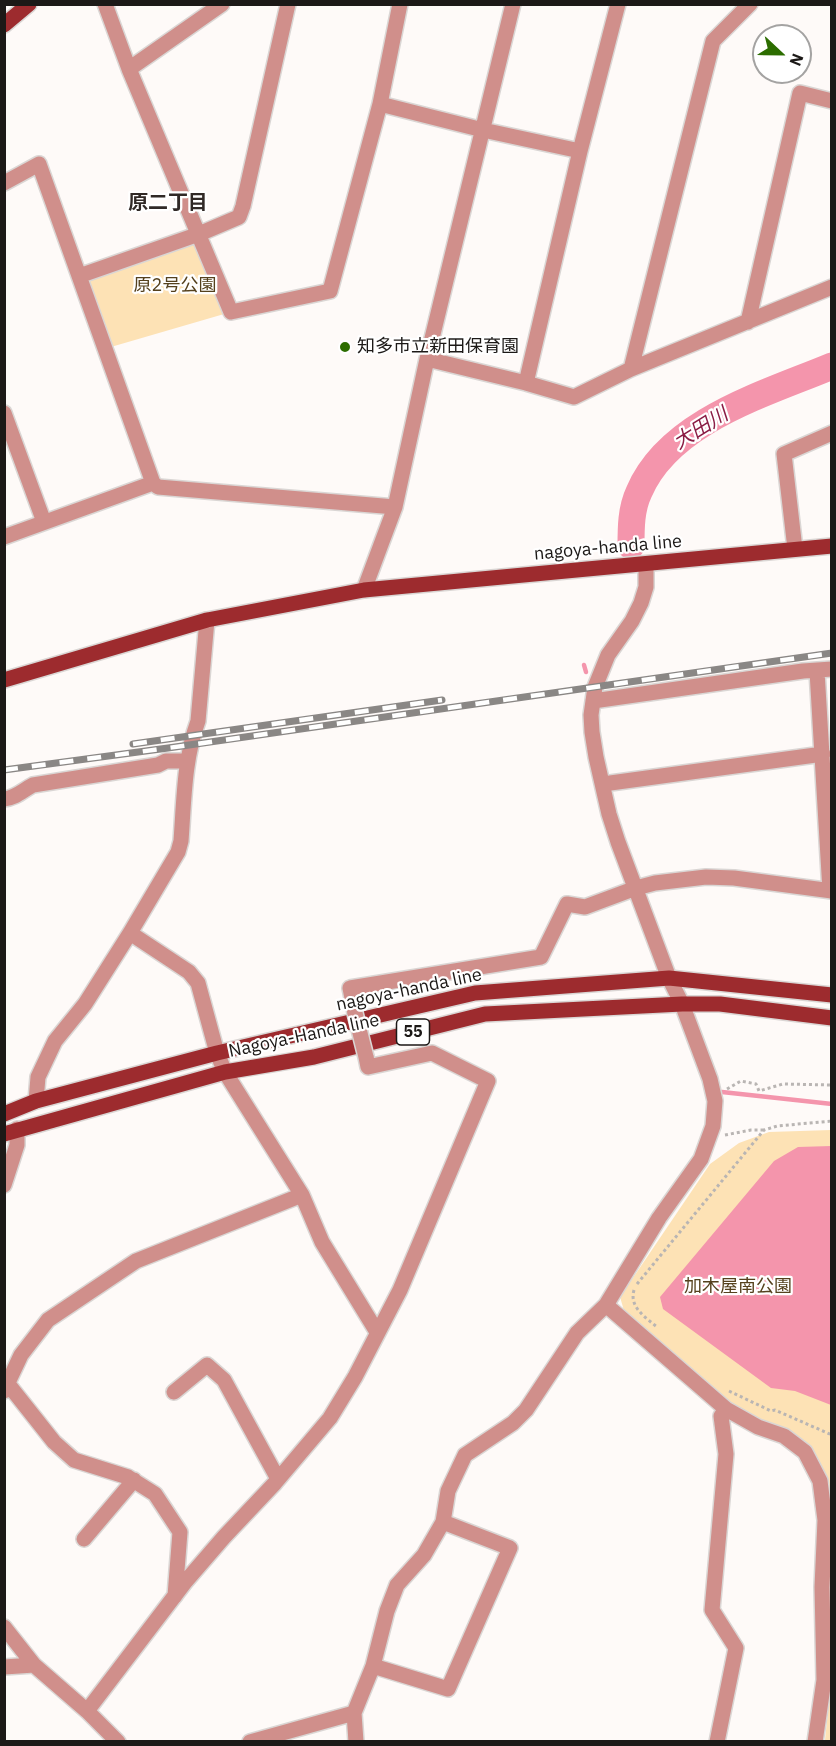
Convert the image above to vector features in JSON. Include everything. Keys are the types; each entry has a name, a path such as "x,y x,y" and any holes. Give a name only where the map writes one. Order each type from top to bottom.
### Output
{"main road":[{"path":"4,25 29,4"},
{"name":"nagoya-handa line","path":"4,680 207,620 364,590 831,546"},
{"name":"nagoya-handa line","path":"4,1114 36,1101 217,1053 475,993 669,978 831,995"},
{"name":"Nagoya-Handa line","path":"11,1132 225,1072 314,1057 486,1014 720,1004 831,1018"}],"street":[{"path":"105,4 129,69 231,312 330,291 380,104 400,4"},
{"path":"129,69 222,4"},
{"path":"79,276 199,234 239,217 288,4"},
{"path":"364,590 394,507 427,359 513,4"},
{"path":"526,383 580,150 618,4"},
{"path":"631,369 713,41 750,4"},
{"path":"748,322 800,93 831,101"},
{"path":"380,104 483,130 580,150"},
{"path":"4,183 39,164 153,483 158,487 394,507"},
{"path":"427,359 574,397 631,369 831,287"},
{"path":"4,413 44,522"},
{"path":"795,549 784,454 831,434"},
{"path":"4,537 153,483"},
{"path":"356,1742 354,1713 373,1666 387,1611 397,1585 424,1555 443,1522 448,1491 465,1455 513,1423 526,1410 577,1333 606,1305 659,1218 701,1159 713,1126 715,1114 713,1090 609,814 592,732 591,716 595,687 608,655 632,621 641,603 646,587 646,564"},
{"path":"36,1101 38,1077 55,1041 85,1004 178,852 188,761 198,721 207,620"},
{"path":"87,1711 175,1596 330,1418 355,1377 400,1290 488,1081 432,1053 368,1067 350,988 541,957 567,904 585,908 636,888 667,880 734,878 831,891 823,754 824,670 593,700"},
{"path":"603,784 692,770 823,754"},
{"path":"4,799 14,798 23,789 33,784 158,765 166,761 188,761"},
{"path":"130,933 189,972 198,983 217,1053 225,1072 302,1195 322,1242 377,1332"},
{"path":"4,1185 17,1144 11,1132"},
{"path":"175,1596 180,1532 155,1494 128,1476 74,1460 54,1442 6,1387 21,1355 48,1320 136,1261 302,1195"},
{"path":"606,1305 726,1409 758,1427 784,1436 805,1452 820,1481 825,1520 822,1587 824,1680 815,1742"},
{"path":"174,1392 207,1365 224,1380 278,1479"},
{"path":"717,1742 736,1648 712,1610 726,1454 721,1416 726,1409"},
{"path":"84,1539 134,1480"},
{"path":"373,1666 448,1689 510,1548 443,1522"},
{"path":"4,1627 34,1665 87,1711 118,1742"},
{"path":"4,1667 34,1665"},
{"path":"250,1742 354,1713"}],"path":[{"path":"723,1090 741,1081 756,1084 759,1091 783,1084 831,1085"},
{"path":"722,1135 728,1136 777,1126 831,1121"},
{"path":"661,1331 635,1307 633,1293 637,1285 764,1130"},
{"path":"727,1390 771,1411 776,1410 831,1435"}],"green space":[{"name":"原2号公園","path":"199,234 231,312 104,349 79,276"},
{"name":"加木屋南公園","path":"831,1130 831,1505 828,1482 814,1453 796,1436 732,1405 625,1314 620,1297 710,1164 739,1143 769,1132"},
{"path":"831,1682 831,1740 825,1740"}],"shaded area":[{"name":"加木屋南公園","path":"832,1146 831,1405 795,1391 771,1388 663,1309 660,1297 774,1161 798,1147"}],"waterway":[{"name":"大田川","path":"631,546 631,525 636,498 653,467 672,446 696,428 749,399 832,366"},
{"name":"大田川","path":"630,552 631,546"},
{"path":"584,665 586,672"},
{"path":"722,1092 832,1104"}],"railway":[{"path":"4,770 832,653"},
{"path":"133,744 442,700"}],"place":[{"name":"知多市立新田保育園","path":"345,347"}],"district":[{"name":"原二丁目","path":"168,203"}]}
